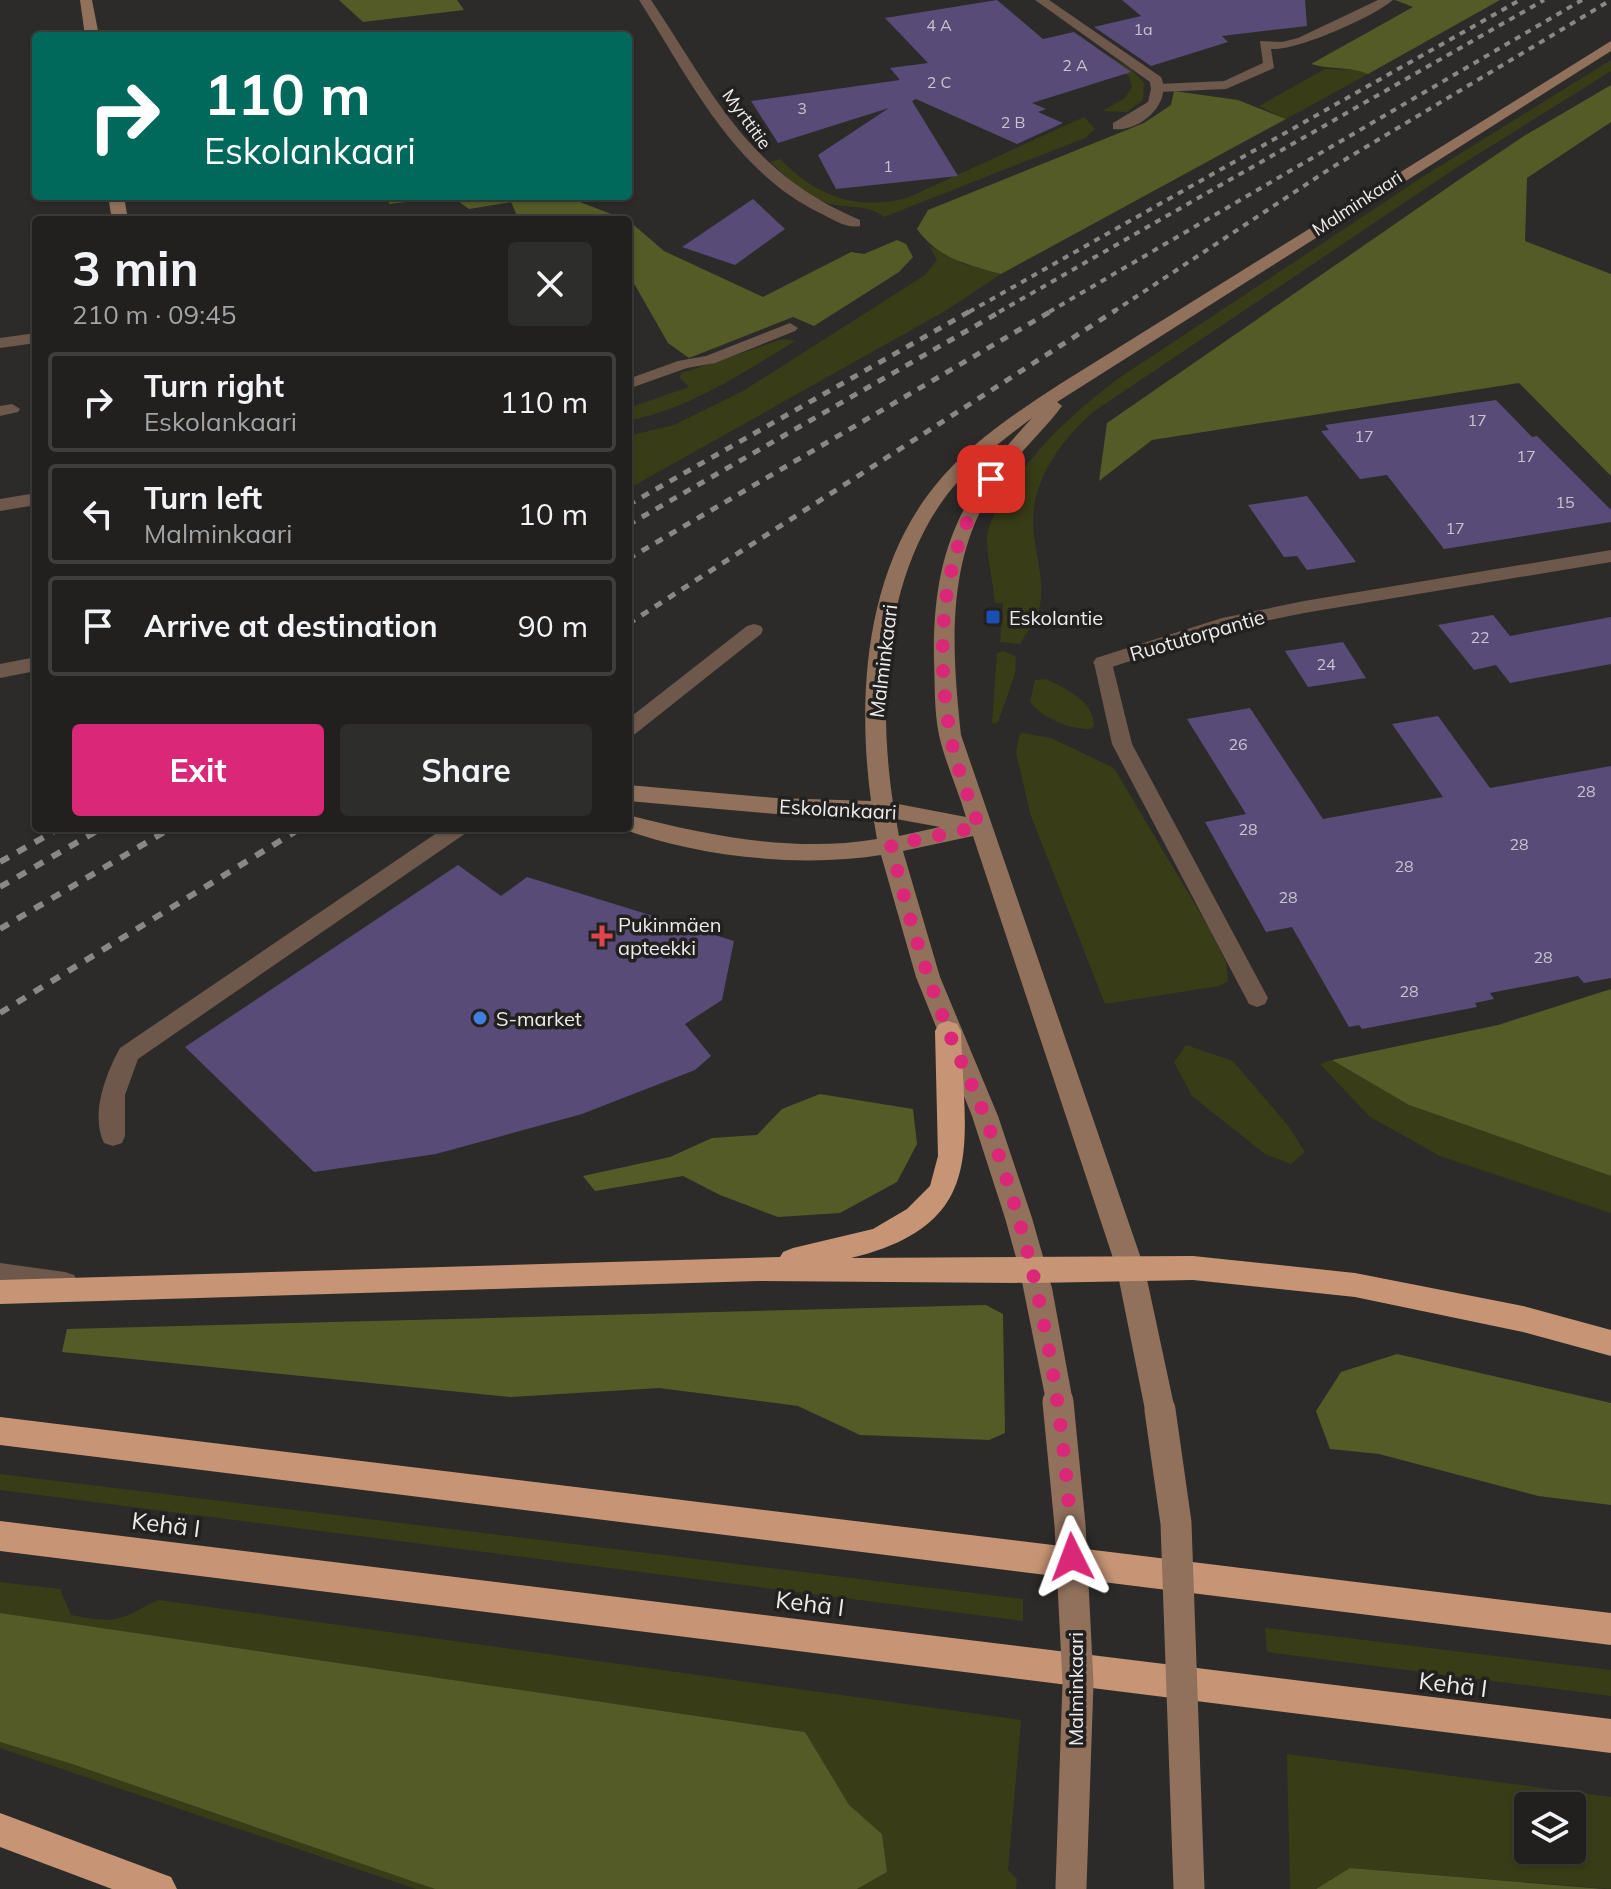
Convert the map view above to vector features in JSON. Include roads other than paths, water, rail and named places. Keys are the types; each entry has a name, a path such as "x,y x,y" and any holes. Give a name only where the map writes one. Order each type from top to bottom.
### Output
{"highway":[{"path":"757,1269 880,1239 917,1217 942,1191 951,1156 948,1031"},
{"path":"0,1292 757,1269 1034,1271 1193,1268 1355,1285 1523,1319 1611,1343"},
{"path":"0,1431 1611,1629"},
{"name":"Kehä I","path":"0,1536 1611,1736"},
{"path":"0,1830 159,1889"}],"main road":[{"path":"89,0 92,32"},
{"name":"Malminkaari","path":"1071,1888 1078,1683 1070,1525 1058,1402 1034,1271 988,1124 948,1031 909,920 883,809 875,716 882,637 894,581 919,523 972,457 1015,420 1066,391 1388,182 1611,45"},
{"name":"Malminkaari","path":"1066,391 1003,462 978,497 960,543 944,608 943,666 950,735 1131,1270 1160,1410 1176,1523 1189,1889"},
{"name":"Eskolankaari","path":"632,793 776,806 883,809 979,827"},
{"name":"Eskolankaari","path":"632,824 656,831 805,854 891,845 979,827"}],"street":[{"name":"Myrttitie","path":"645,0 754,161 798,196 855,223"},
{"path":"1041,0 1077,28 1148,73 1159,88 1154,105 1118,126"},
{"path":"0,505 32,500"},
{"name":"Ruotutorpantie","path":"1103,663 1222,624 1611,556"},
{"path":"0,671 32,665"}],"lane":[{"path":"1159,88 1226,85 1270,65 1264,44 1282,46 1302,41 1387,0"},
{"path":"632,383 684,364 709,360 790,328"},
{"path":"0,343 32,339"},
{"path":"632,726 754,630"},
{"name":"Ruotutorpantie","path":"1103,663 1122,744 1257,998"},
{"path":"113,1136 113,1095 128,1054 453,832"},
{"path":"0,1274 102,1288"}],"railway":[{"path":"969,312 1520,0"},
{"path":"999,312 1544,0"},
{"path":"1049,312 1582,0"},
{"path":"1113,312 1331,168 1611,0"},
{"path":"632,503 972,310"},
{"path":"632,523 1003,310"},
{"path":"632,557 1053,310"},
{"path":"632,621 1116,310"},
{"path":"0,862 53,832"},
{"path":"0,887 95,832"},
{"path":"0,929 164,832"},
{"path":"0,1013 294,832"}],"place":[{"name":"Eskolantie","path":"993,617"},
{"name":"Pukinmäen apteekki","path":"602,936"},
{"name":"S-market","path":"480,1018"}]}
